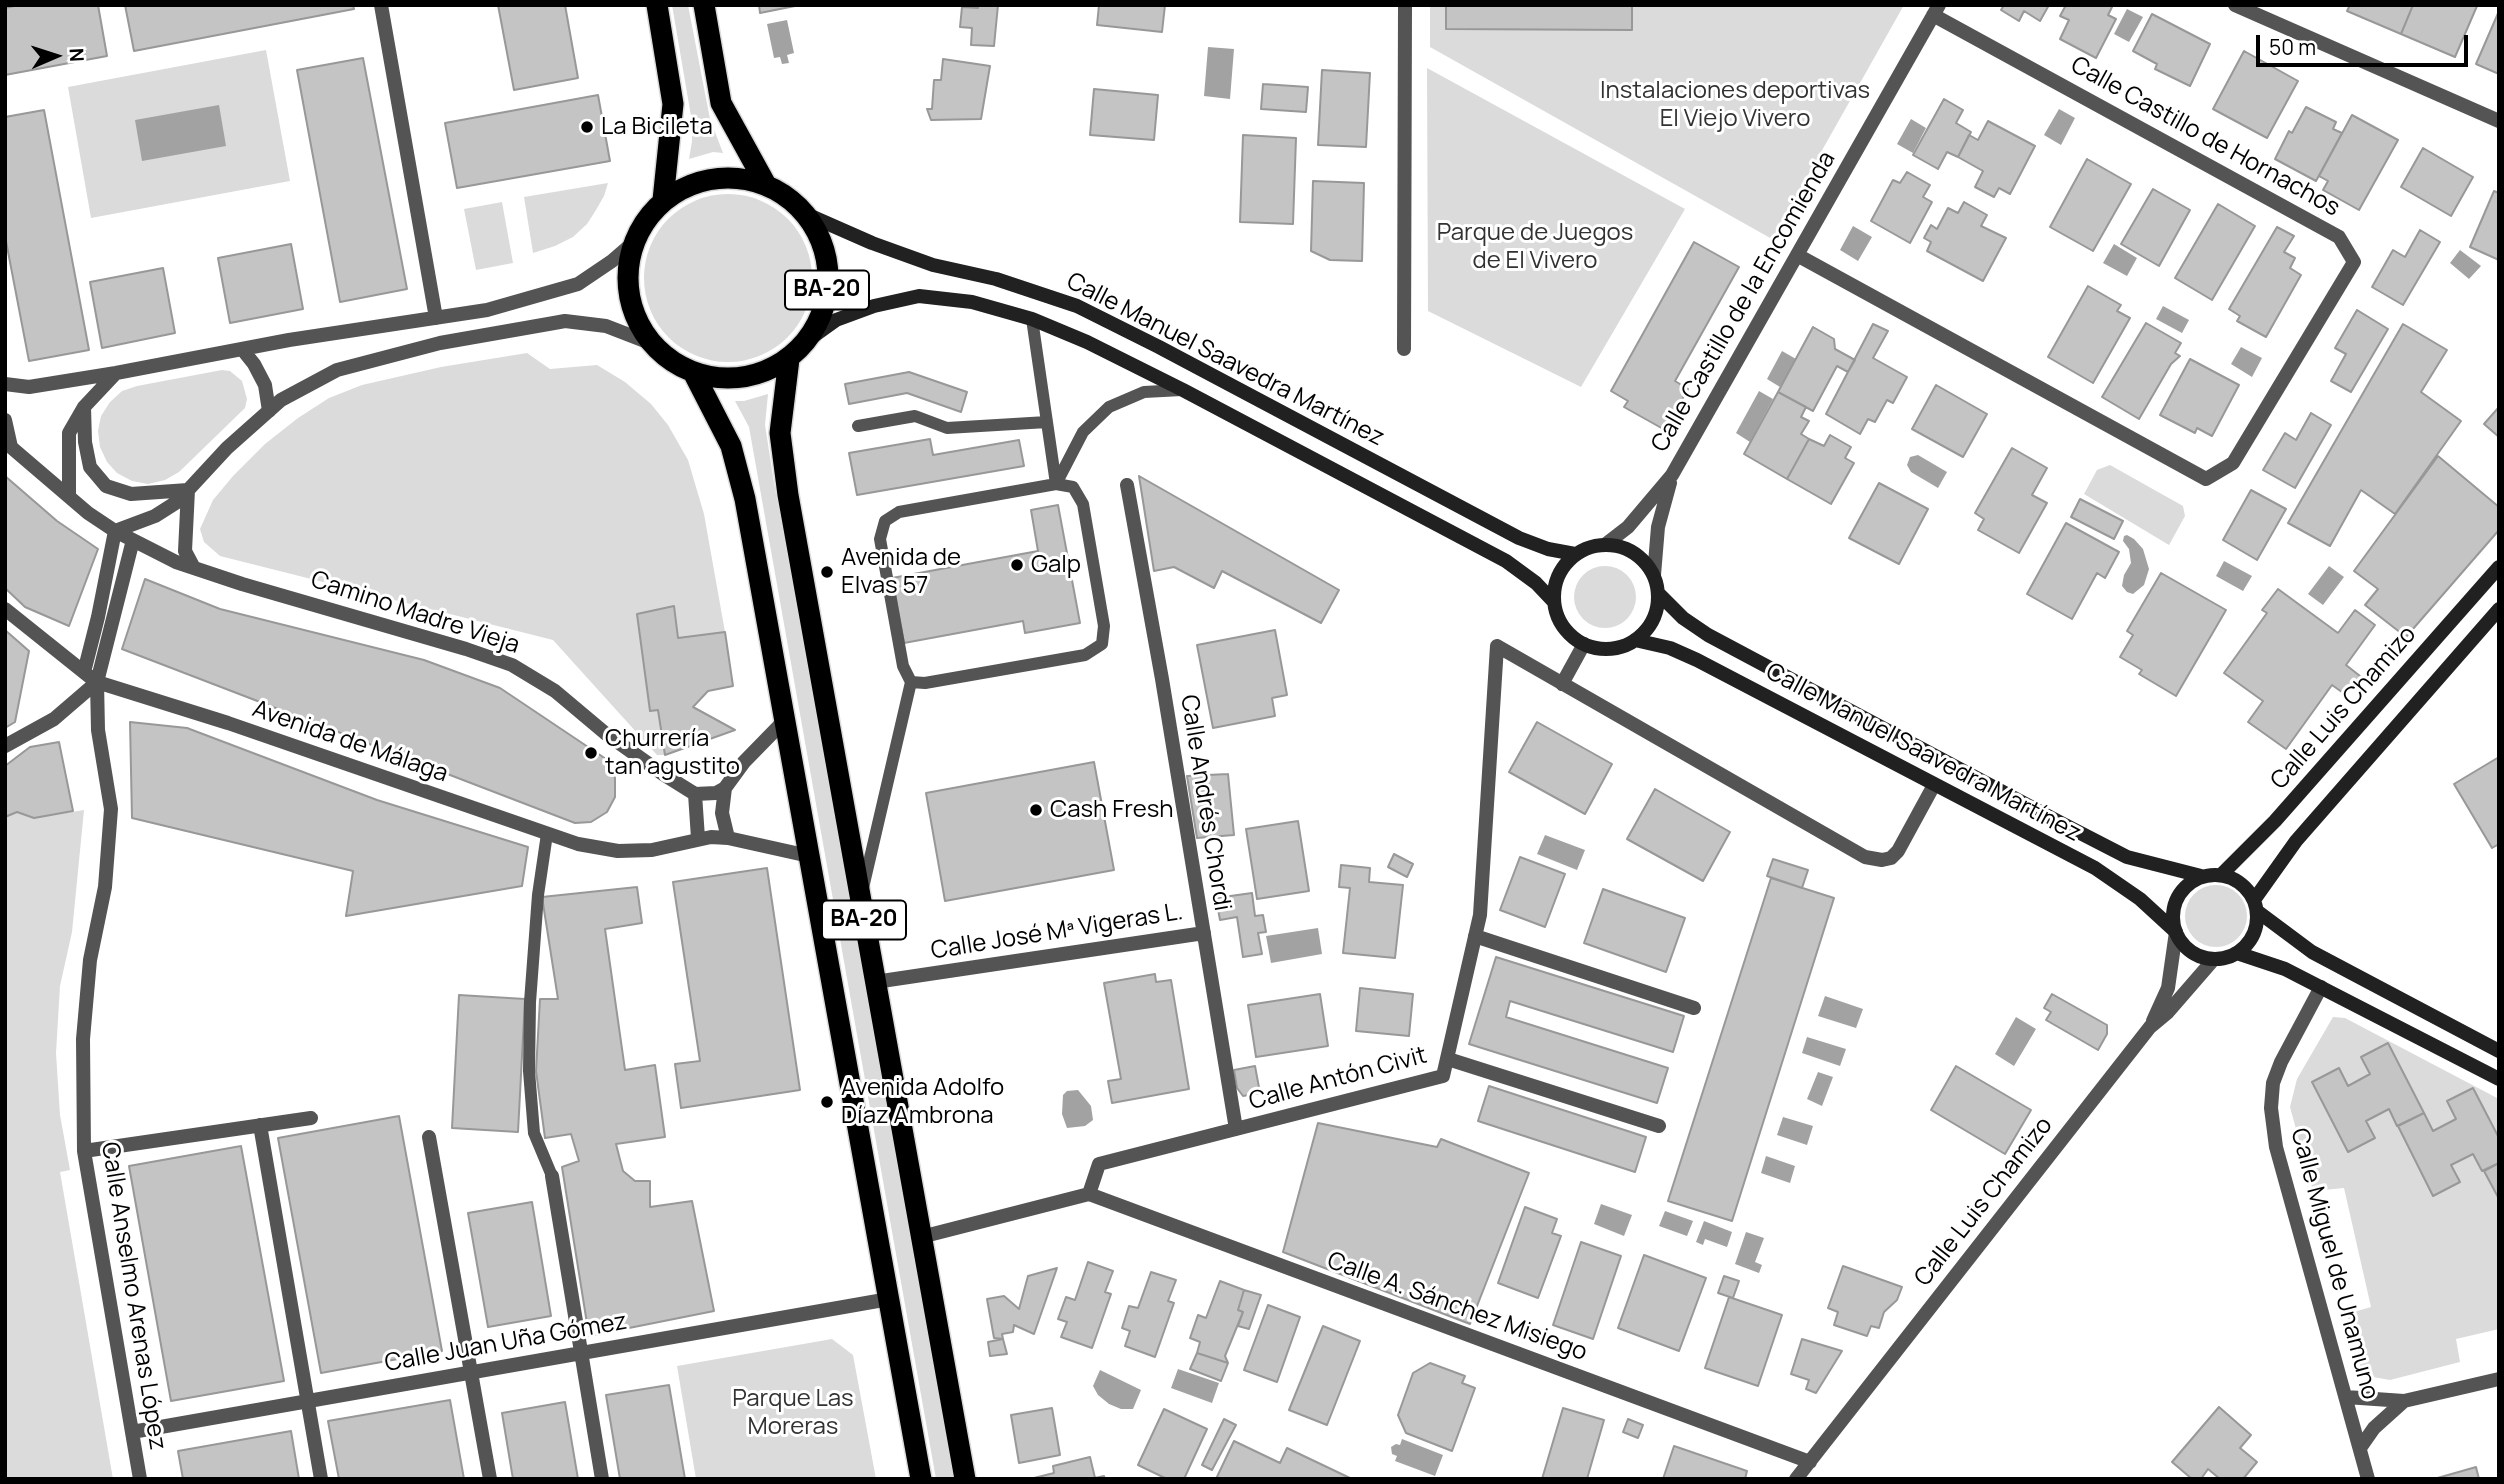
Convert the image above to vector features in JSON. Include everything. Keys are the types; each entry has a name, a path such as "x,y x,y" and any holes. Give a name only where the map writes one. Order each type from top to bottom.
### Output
{"highway":[{"path":"656,5 673,104 663,201"},
{"name":"BA-20","path":"704,5 721,103 765,183"},
{"name":"BA-20","path":"726,177 765,183 778,190 806,214 822,241 829,275 823,314 808,340 789,359 766,372 724,379 694,374 673,363 650,343 635,317 627,272 634,242 643,223 663,201 693,183 726,177"},
{"name":"BA-20","path":"789,359 780,433 788,495 965,1479"},
{"name":"BA-20","path":"694,374 731,446 745,499 921,1479"}],"main road":[{"name":"Calle Manuel Saavedra Martínez","path":"806,214 872,243 933,265 996,279 1077,306 1519,538 1548,549 1575,554"},
{"name":"Calle Manuel Saavedra Martínez","path":"808,340 836,320 874,306 919,296 972,302 1032,320 1087,342 1183,390 1506,561 1536,583 1554,602"},
{"path":"1606,544 1623,547 1638,555 1654,575 1658,593 1655,615 1644,634 1610,649 1584,644 1569,634 1559,619 1554,602 1556,580 1567,562 1590,546 1606,544"},
{"name":"Calle Luis Chamizo","path":"2221,875 2275,821 2499,568"},
{"name":"Calle Manuel Saavedra Martínez","path":"1658,593 1683,618 1708,635 2059,822 2127,857 2201,876"},
{"name":"Calle Luis Chamizo","path":"2256,905 2296,841 2499,609"},
{"name":"Calle Manuel Saavedra Martínez","path":"1635,640 1670,648 1697,660 2095,868 2140,899 2176,932"},
{"path":"2256,905 2253,935 2237,953 2226,958 2202,957 2191,952 2182,943 2173,921 2177,900 2190,882 2201,876 2221,875 2238,881 2248,889 2256,905 2312,952 2499,1051"},
{"path":"2237,953 2285,969 2499,1079"}],"street":[{"path":"381,5 436,318"},
{"path":"1404,349 1405,5"},
{"path":"2235,5 2499,121"},
{"name":"Calle Castillo de Hornachos","path":"1797,256 2206,479 2233,463 2354,262 2339,237 1936,10"},
{"name":"Calle Castillo de la Encomienda","path":"1606,544 1628,527 1672,475 1936,10"},
{"path":"5,384 29,387 242,349 487,310 578,284 634,242"},
{"path":"84,672 115,531 155,516 177,502 227,448 281,400 337,370 453,341 565,321 606,326 650,343"},
{"path":"242,349 265,385 269,411"},
{"path":"69,496 69,432 84,407 116,373"},
{"path":"84,407 85,442 90,467 106,486 131,494 188,489"},
{"path":"5,419 8,445"},
{"name":"Camino Madre Vieja","path":"8,445 88,513 115,531 176,562 512,665 555,691 605,733 695,794"},
{"name":"Calle Castillo de la Encomienda","path":"1654,575 1658,527 1672,475"},
{"name":"Calle Andrés Chordi","path":"1127,485 1236,1129"},
{"path":"188,489 185,551 194,568"},
{"name":"Calle Anselmo Arenas López","path":"133,540 97,682 98,730 111,808 105,887 90,960 83,1039 84,1151 140,1479"},
{"path":"5,608 97,682 54,719 5,746"},
{"path":"1584,644 1562,684 1865,858 1891,858 1898,851 1934,785"},
{"name":"Calle Antón Civit","path":"1089,1194 1100,1164 1443,1076 1480,915 1497,646 1562,684"},
{"name":"Avenida de Málaga","path":"97,682 228,723 578,844 618,851 652,850 698,838 728,838 809,856"},
{"path":"698,838 695,794 716,793 725,788 744,762 784,721"},
{"path":"725,788 722,813 728,838"},
{"path":"2150,1027 2168,988 2176,932"},
{"name":"Calle José Mª Vigeras L.","path":"875,982 1204,933"},
{"path":"1475,936 1694,1008"},
{"name":"Calle Luis Chamizo","path":"1796,1479 2150,1027 2168,1012 2214,959"},
{"name":"Calle Miguel de Unamuno","path":"2321,987 2281,1062 2273,1083 2272,1108 2276,1147 2368,1479"},
{"path":"1448,1059 1659,1126"},
{"path":"84,1151 311,1118"},
{"path":"260,1125 321,1479"},
{"path":"429,1137 490,1479"},
{"path":"552,1176 602,1479"},
{"path":"921,1237 1089,1194"},
{"name":"Calle A. Sánchez Misiego","path":"1089,1194 1810,1462"},
{"name":"Calle Juan Uña Gómez","path":"132,1432 889,1299"},
{"path":"2346,1397 2404,1401 2499,1378"},
{"path":"2360,1448 2374,1428 2404,1401"}],"lane":[{"path":"1032,320 1056,484"},
{"path":"1056,484 1083,432 1109,407 1144,392 1183,390"},
{"path":"858,426 915,416 947,428 1047,422"},
{"path":"860,899 911,682 903,666 880,539 885,522 899,512 1056,484 1073,487 1083,504 1104,625 1102,644 1085,655 925,683 911,682"},
{"path":"547,834 535,935 529,1071 534,1133 552,1176"}],"green space":[{"path":"672,5 688,5 710,119 723,153 713,152 689,159 692,122"},
{"name":"Instalaciones deportivas El Viejo Vivero","path":"1430,5 1904,5 1772,239 1430,47"},
{"path":"266,50 290,181 91,218 68,87"},
{"name":"Parque de Juegos de El Vivero","path":"1427,68 1685,209 1581,387 1428,311"},
{"path":"608,183 604,196 587,224 573,237 533,253 524,197"},
{"path":"728,194 760,200 788,218 806,246 812,278 806,310 788,338 760,356 728,362 696,356 668,338 650,310 644,278 650,246 668,218 696,200"},
{"path":"502,202 513,263 476,270 464,209"},
{"path":"527,353 550,369 597,365 625,382 651,404 668,425 688,460 704,514 725,632 678,638 674,606 637,614 650,711 658,710 665,755 657,755 553,640 220,556 204,542 200,529 213,500 233,476 265,444 329,398 362,385 441,367"},
{"path":"222,370 230,371 242,381 247,399 245,408 179,472 165,480 148,484 132,481 117,473 107,462 100,447 98,431 101,416 110,402 122,391"},
{"path":"768,394 765,425 774,483 954,1479 936,1479 749,427 735,401"},
{"path":"2110,465 2183,506 2185,516 2169,545 2084,494 2097,470"},
{"path":"1605,566 1627,575 1636,597 1627,619 1605,628 1583,619 1574,597 1583,575"},
{"path":"84,810 72,932 60,986 56,1053 60,1115 70,1170 60,1172 113,1479 5,1479 5,817 17,812 35,818"},
{"path":"2216,885 2238,894 2247,916 2238,938 2216,947 2194,938 2185,916 2194,894"},
{"path":"2333,1017 2345,1018 2499,1099 2499,1329 2456,1339 2460,1362 2390,1380 2373,1377 2361,1369 2347,1314 2371,1307 2344,1188 2313,1191 2290,1107 2297,1079"},
{"name":"Parque Las Moreras","path":"832,1339 853,1355 876,1479 696,1479 677,1366"}],"shaded area":[{"path":"2127,9 2143,17 2129,42 2114,34"},
{"path":"787,20 794,53 787,55 789,63 782,64 780,57 774,58 767,24"},
{"path":"1208,47 1234,49 1230,99 1204,96"},
{"path":"219,105 226,146 142,161 135,120"},
{"path":"2059,109 2075,118 2061,145 2044,135"},
{"path":"1911,119 1926,128 1913,153 1897,144"},
{"path":"1853,226 1872,237 1858,261 1840,250"},
{"path":"2114,244 2137,258 2127,276 2103,263"},
{"path":"2460,250 2481,266 2469,279 2450,263"},
{"path":"2163,306 2189,320 2182,333 2156,319"},
{"path":"2241,347 2262,358 2252,377 2231,364"},
{"path":"1782,351 1796,359 1780,387 1767,379"},
{"path":"1759,391 1773,399 1750,442 1736,433"},
{"path":"1918,455 1947,472 1938,488 1911,472 1907,465 1910,457"},
{"path":"2127,535 2143,549 2149,569 2144,585 2133,594 2122,586 2124,575 2131,563 2129,549 2123,541"},
{"path":"2224,561 2252,576 2243,591 2216,576"},
{"path":"2329,566 2344,577 2323,605 2308,594"},
{"path":"1545,835 1585,850 1577,870 1537,854"},
{"path":"1318,928 1322,954 1271,963 1266,936"},
{"path":"1825,996 1863,1009 1856,1028 1818,1016"},
{"path":"2016,1017 2036,1029 2014,1066 1995,1054"},
{"path":"1807,1037 1846,1049 1840,1066 1802,1053"},
{"path":"1818,1072 1833,1077 1822,1106 1807,1099"},
{"path":"1078,1090 1091,1106 1093,1120 1085,1126 1067,1128 1062,1114 1063,1095 1067,1091"},
{"path":"1783,1117 1813,1126 1807,1145 1777,1135"},
{"path":"1766,1156 1795,1166 1790,1183 1761,1173"},
{"path":"1601,1204 1632,1215 1624,1236 1594,1224"},
{"path":"1665,1211 1693,1221 1687,1236 1659,1226"},
{"path":"1704,1221 1732,1232 1727,1247 1705,1239 1703,1245 1696,1242"},
{"path":"1746,1232 1764,1238 1755,1262 1762,1265 1759,1273 1735,1264"},
{"path":"1178,1369 1219,1383 1212,1403 1171,1388"},
{"path":"1100,1370 1141,1390 1133,1409 1121,1409 1098,1395 1093,1386"},
{"path":"1402,1439 1443,1455 1435,1476 1395,1461 1397,1456 1392,1454 1391,1447 1400,1445"}],"building":[{"path":"19,5 98,5 107,56 5,75 5,8"},
{"path":"125,5 353,5 354,9 134,51"},
{"path":"498,5 565,5 578,78 514,90"},
{"path":"759,5 800,5 760,13"},
{"path":"978,5 998,5 994,46 971,45 972,28 960,27 962,7 978,8"},
{"path":"1099,5 1165,5 1162,32 1097,25"},
{"path":"1446,5 1632,5 1632,30 1446,29"},
{"path":"2004,5 2049,5 2040,21 2024,11 2019,21 2001,10"},
{"path":"2066,5 2113,5 2108,15 2116,19 2096,58 2060,39 2069,20 2060,16"},
{"path":"2350,5 2413,5 2401,34 2347,11"},
{"path":"2413,5 2477,6 2455,57 2401,34"},
{"path":"2499,11 2499,74 2476,64"},
{"path":"2152,14 2210,44 2190,86 2155,69 2157,64 2133,51"},
{"path":"2244,51 2298,81 2267,138 2213,109"},
{"path":"363,58 407,289 340,302 297,70"},
{"path":"943,59 990,66 981,119 931,120 927,109 932,109 934,80 941,80"},
{"path":"1322,70 1370,73 1366,147 1318,145"},
{"path":"1263,84 1308,87 1306,112 1261,109"},
{"path":"1094,89 1158,95 1154,140 1090,135"},
{"path":"598,95 610,161 457,188 445,123"},
{"path":"1944,99 1963,110 1956,123 1971,132 1958,157 1947,152 1938,169 1913,155"},
{"path":"2306,107 2336,122 2333,129 2342,133 2316,181 2275,159 2289,131 2292,133"},
{"path":"44,110 89,350 29,361 5,236 5,117"},
{"path":"2352,115 2398,140 2359,210 2323,190 2328,181 2319,176"},
{"path":"1988,121 2035,146 2010,194 1999,188 1994,197 1975,187 1983,171 1958,157 1969,135 1978,140"},
{"path":"1243,135 1296,138 1293,224 1240,222"},
{"path":"2423,148 2473,177 2451,216 2401,187"},
{"path":"2087,159 2131,184 2093,251 2050,227"},
{"path":"1907,172 1930,185 1923,197 1932,202 1910,243 1871,221 1893,180 1900,183"},
{"path":"1313,181 1364,183 1362,261 1330,260 1311,251"},
{"path":"2153,189 2190,210 2159,266 2121,244"},
{"path":"2494,191 2499,193 2499,260 2470,247"},
{"path":"1964,202 1987,215 1981,226 2006,238 1983,281 1927,251 1931,242 1924,238 1931,225 1937,229 1948,208 1958,213"},
{"path":"2218,204 2255,226 2212,300 2175,278"},
{"path":"2277,227 2294,236 2284,252 2295,258 2290,268 2301,275 2266,337 2237,321 2240,316 2229,309"},
{"path":"2420,230 2440,242 2403,305 2372,287 2393,250 2405,257"},
{"path":"1694,242 1739,267 1675,381 1688,389 1665,430 1624,407 1628,401 1611,391"},
{"path":"291,244 303,309 230,323 218,258"},
{"path":"163,268 175,333 102,348 90,282"},
{"path":"2088,286 2121,305 2117,311 2130,318 2093,383 2048,357"},
{"path":"2357,310 2388,329 2351,392 2331,381 2346,354 2335,348"},
{"path":"2146,323 2181,343 2175,353 2180,356 2171,364 2139,419 2102,397"},
{"path":"1873,324 1888,331 1873,358 1907,377 1893,403 1887,400 1875,422 1868,419 1860,434 1826,414"},
{"path":"2403,324 2447,350 2421,392 2461,421 2395,514 2361,490 2330,546 2288,523"},
{"path":"1813,327 1834,339 1835,349 1855,360 1848,372 1837,366 1813,411 1778,392"},
{"path":"2190,359 2239,385 2212,436 2197,428 2195,433 2160,415"},
{"path":"909,372 967,392 961,412 907,393 849,404 845,384"},
{"path":"1936,385 1987,414 1963,457 1912,429"},
{"path":"1778,392 1806,407 1801,417 1809,421 1801,434 1809,439 1787,479 1744,454"},
{"path":"2499,407 2499,437 2484,424"},
{"path":"2311,413 2331,425 2295,488 2263,470 2285,433 2296,440"},
{"path":"1830,435 1851,447 1845,458 1854,463 1831,504 1787,479 1809,439 1824,446"},
{"path":"930,439 933,455 1019,440 1024,466 857,495 849,453"},
{"path":"2012,448 2047,468 2032,495 2047,503 2019,553 1978,530 1984,519 1975,513"},
{"path":"2438,456 2499,507 2499,530 2406,637 2365,605 2378,589 2354,571"},
{"path":"5,476 57,521 98,549 69,626 25,607 5,588"},
{"path":"1139,476 1339,590 1321,623 1222,571 1214,588 1174,567 1154,571"},
{"path":"1879,483 1928,509 1899,564 1849,538"},
{"path":"2251,490 2286,509 2257,560 2223,540"},
{"path":"2080,499 2123,521 2114,539 2071,517"},
{"name":"Galp","path":"1058,505 1080,623 1025,633 1023,621 904,643 892,578 1038,551 1031,510"},
{"path":"2066,523 2119,552 2105,578 2097,573 2072,619 2027,594"},
{"path":"2161,573 2226,610 2176,696 2139,674 2142,670 2120,657 2133,635 2127,631"},
{"path":"145,579 220,609 424,660 500,688 606,759 615,778 615,797 607,812 591,822 575,823 122,649"},
{"path":"2278,589 2338,633 2355,610 2375,625 2346,665 2360,676 2346,695 2332,685 2286,749 2248,722 2263,701 2224,673 2267,613 2262,610"},
{"path":"674,606 678,638 725,632 733,686 708,691 693,707 735,730 665,755 658,710 650,711 637,614"},
{"path":"5,630 29,651 15,722 5,728"},
{"path":"1275,630 1287,695 1272,698 1275,716 1213,728 1197,645"},
{"path":"130,722 187,728 377,800 528,847 522,886 346,916 353,871 132,818"},
{"path":"1537,722 1612,764 1585,814 1509,772"},
{"path":"59,742 73,811 34,818 17,812 5,817 5,766 30,747"},
{"path":"2499,757 2499,844 2492,848 2454,784"},
{"path":"1094,762 1114,870 945,901 926,793"},
{"path":"1228,774 1234,835 1197,838 1187,776"},
{"path":"1655,789 1730,832 1703,881 1627,839"},
{"path":"1298,821 1309,891 1257,899 1246,829"},
{"path":"1394,854 1413,864 1407,877 1388,867"},
{"path":"1520,857 1565,874 1545,927 1500,910"},
{"path":"1773,859 1808,870 1802,888 1767,876"},
{"path":"1341,865 1370,868 1369,882 1403,885 1395,958 1343,953 1350,888 1339,887"},
{"path":"767,868 800,1090 681,1108 675,1064 700,1061 673,882"},
{"path":"1771,878 1834,898 1732,1221 1668,1201"},
{"path":"637,887 642,923 605,929 625,1070 655,1065 665,1137 616,1144 623,1171 635,1181 650,1181 650,1207 692,1201 714,1311 589,1336 562,1167 579,1161 571,1134 545,1138 536,1071 540,999 558,999 542,897"},
{"path":"1603,889 1685,918 1666,972 1584,943"},
{"path":"1252,893 1255,916 1263,915 1266,932 1258,933 1262,954 1243,957 1237,917 1220,920 1216,898"},
{"path":"1496,957 1684,1016 1673,1052 1510,1001 1506,1017 1668,1068 1657,1103 1469,1044"},
{"path":"1155,974 1156,982 1171,980 1189,1089 1112,1103 1108,1081 1121,1079 1104,983"},
{"path":"1360,988 1413,994 1409,1036 1356,1031"},
{"path":"1320,994 1328,1046 1256,1057 1248,1005"},
{"path":"2052,994 2107,1025 2107,1034 2098,1050 2046,1020 2051,1012 2044,1008"},
{"path":"459,995 525,999 518,1132 452,1128"},
{"path":"2388,1043 2424,1113 2397,1126 2389,1109 2366,1121 2375,1138 2348,1152 2312,1082 2339,1068 2348,1086 2370,1074 2361,1057"},
{"path":"1255,1066 1260,1093 1243,1096 1237,1088 1234,1070"},
{"path":"1956,1066 2031,1110 2005,1154 1931,1110"},
{"path":"1489,1086 1646,1137 1635,1172 1478,1121"},
{"path":"2473,1088 2499,1138 2499,1163 2482,1171 2473,1154 2451,1165 2460,1182 2433,1196 2398,1126 2424,1113 2433,1131 2456,1119 2447,1101"},
{"path":"399,1116 442,1351 321,1373 278,1138"},
{"path":"1318,1123 1437,1147 1441,1139 1529,1173 1470,1324 1283,1252"},
{"path":"241,1146 284,1381 171,1401 129,1166"},
{"path":"2499,1163 2499,1199 2484,1171"},
{"path":"532,1202 551,1316 488,1327 468,1213"},
{"path":"1525,1207 1557,1219 1552,1233 1561,1236 1538,1298 1498,1283"},
{"path":"1581,1242 1621,1256 1593,1339 1553,1325"},
{"path":"1644,1255 1706,1278 1679,1351 1618,1328"},
{"path":"1088,1262 1113,1271 1105,1292 1111,1294 1092,1348 1061,1337 1067,1322 1058,1319 1066,1297 1075,1300"},
{"path":"1843,1266 1902,1287 1897,1300 1884,1312 1879,1328 1871,1326 1867,1336 1834,1325 1838,1312 1828,1308"},
{"path":"1057,1268 1034,1334 1014,1325 1013,1332 1002,1334 1003,1339 994,1338 987,1299 1004,1296 1019,1309 1028,1276"},
{"path":"1151,1272 1176,1280 1168,1301 1174,1303 1155,1357 1125,1346 1130,1331 1122,1328 1129,1306 1138,1308"},
{"path":"1724,1276 1739,1281 1733,1298 1718,1293"},
{"path":"1220,1281 1244,1290 1238,1310 1243,1312 1225,1356 1228,1363 1197,1353 1200,1342 1190,1338 1198,1315 1206,1318"},
{"path":"1244,1290 1261,1295 1249,1329 1238,1326 1243,1312 1238,1310"},
{"path":"1729,1297 1782,1315 1758,1386 1705,1368"},
{"path":"1268,1305 1300,1317 1277,1382 1244,1370"},
{"path":"1323,1326 1360,1341 1327,1425 1289,1410"},
{"path":"1003,1339 1007,1354 990,1356 988,1342"},
{"path":"1802,1339 1842,1351 1816,1393 1806,1389 1809,1380 1791,1374"},
{"path":"1197,1353 1228,1363 1221,1381 1190,1369"},
{"path":"1430,1363 1465,1376 1462,1383 1475,1388 1452,1451 1406,1433 1398,1415 1413,1373"},
{"path":"669,1385 685,1479 620,1479 606,1395"},
{"path":"450,1400 464,1479 339,1479 328,1421"},
{"path":"565,1402 578,1479 513,1479 502,1413"},
{"path":"2219,1407 2251,1435 2240,1448 2257,1462 2243,1479 2220,1479 2208,1469 2201,1479 2192,1479 2172,1462"},
{"path":"1052,1408 1060,1455 1019,1463 1011,1415"},
{"path":"1563,1408 1604,1420 1587,1479 1542,1479"},
{"path":"1164,1409 1207,1429 1184,1479 1167,1479 1138,1465"},
{"path":"1224,1419 1236,1425 1212,1470 1202,1465"},
{"path":"1628,1419 1643,1425 1638,1438 1623,1432"},
{"path":"291,1431 299,1479 183,1479 178,1451"},
{"path":"1234,1441 1280,1463 1287,1448 1352,1479 1216,1479"},
{"path":"1674,1446 1747,1471 1745,1479 1663,1479"},
{"path":"1090,1457 1095,1478 1104,1476 1105,1479 1030,1479 1054,1473 1053,1466"},
{"path":"2476,1467 2479,1479 2434,1479"}],"place":[{"name":"La Bicileta","path":"587,127"},
{"name":"Galp","path":"1017,565"},
{"name":"Avenida de Elvas 57","path":"827,572"},
{"name":"Churrería tan agustito","path":"591,753"},
{"name":"Cash Fresh","path":"1036,810"},
{"name":"Avenida Adolfo Díaz Ambrona","path":"827,1102"}]}
